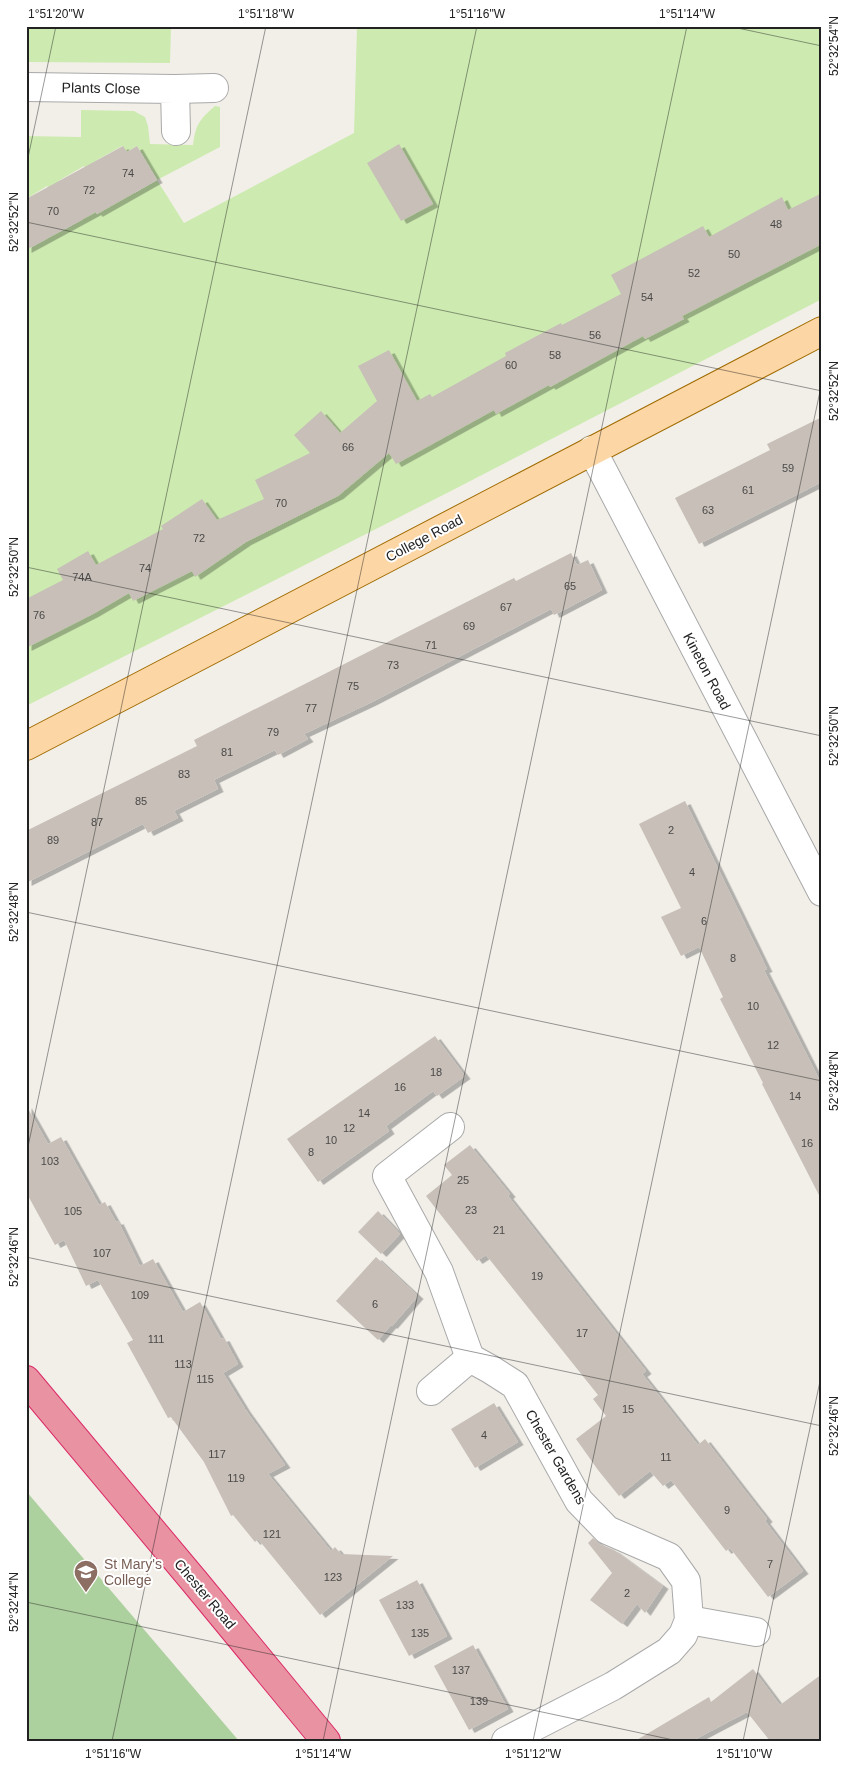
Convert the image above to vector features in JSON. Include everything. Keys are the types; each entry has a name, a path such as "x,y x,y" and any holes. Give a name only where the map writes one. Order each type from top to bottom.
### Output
{"highway":[{"name":"Chester Road","path":"26,1380 196,1582 326,1741"}],"main road":[{"name":"College Road","path":"26,746 822,331"}],"street":[{"name":"Plants Close","path":"26,87 214,88"},
{"path":"175,89 176,131"},
{"name":"Kineton Road","path":"592,450 822,892"},
{"path":"431,1391 470,1358 438,1272 387,1176 450,1127"},
{"name":"Chester Gardens","path":"470,1358 515,1385 579,1501 607,1530 669,1556 686,1581 689,1620"},
{"path":"506,1741 613,1686 669,1651 683,1635 689,1620 756,1632"}],"green space":[{"path":"26,26 171,26 170,63 26,62"},
{"path":"357,26 822,26 822,299 449,492 26,706 26,250 45,240 57,226 60,232 82,220 93,207 97,214 131,186 135,193 157,180 184,223 354,133"},
{"path":"215,106 220,107 220,147 157,180 137,146 127,152 122,146 97,160 88,172 84,166 60,180 51,192 47,186 26,199 26,136 81,137 81,110 134,111 145,117 150,144 193,145 195,132 202,119"},
{"name":"St Mary's College","path":"26,1491 239,1741 26,1741"}],"building":[{"path":"399,144 433,204 401,221 367,163"},
{"path":"123,146 127,152 137,146 157,180 97,214 96,212 26,250 26,199"},
{"path":"822,193 822,244 682,316 684,319 645,339 643,336 496,414 494,410 396,464 389,453 338,496 246,542 195,577 192,571 133,601 129,593 93,614 26,648 26,599 63,580 57,569 88,551 96,565 163,529 161,526 202,499 217,520 264,499 255,480 310,453 294,435 321,411 340,433 377,401 358,366 389,350 417,401 430,394 432,397 506,356 505,353 621,294 611,275 703,226 709,237 782,197 788,210"},
{"path":"822,417 822,482 699,544 675,498 770,450 767,444"},
{"path":"571,553 577,565 588,560 602,590 554,615 551,609 372,702 304,734 308,739 278,755 275,750 214,780 218,789 174,811 178,818 148,833 143,824 26,883 26,831 197,746 194,740 514,578 516,581"},
{"path":"685,801 767,969 764,970 822,1085 822,1201 720,999 723,997 699,947 681,956 661,917 681,908 639,824"},
{"path":"435,1036 465,1076 437,1096 433,1091 386,1126 389,1131 318,1182 287,1139"},
{"path":"26,1105 48,1144 61,1137 99,1205 105,1202 116,1222 118,1221 140,1266 153,1259 183,1312 200,1302 221,1339 224,1338 238,1364 223,1373 245,1409 285,1465 268,1474 331,1551 335,1547 341,1554 393,1556 320,1615 258,1539 255,1542 233,1515 231,1516 204,1462 171,1417 168,1418 127,1343 133,1340 98,1280 86,1286 64,1240 55,1245 26,1192"},
{"path":"470,1145 646,1371 642,1374 698,1445 705,1439 767,1519 765,1521 803,1571 768,1597 730,1548 726,1551 671,1480 663,1486 650,1471 619,1496 576,1439 606,1416 593,1399 598,1395 486,1255 477,1261 426,1196 452,1175 444,1165"},
{"path":"378,1211 400,1234 381,1254 358,1232"},
{"path":"376,1257 418,1296 378,1340 336,1301"},
{"path":"494,1403 518,1442 475,1468 451,1429"},
{"path":"593,1538 600,1544 614,1550 663,1586 645,1613 637,1604 622,1624 590,1600 612,1573 588,1543"},
{"path":"417,1580 447,1636 409,1656 379,1600"},
{"path":"473,1645 508,1709 469,1730 434,1666"},
{"path":"753,1669 780,1705 822,1674 822,1741 770,1741 747,1712 692,1741 635,1741 709,1697 711,1702"}],"place":[{"name":"St Mary's College","path":"86,1593"}]}
